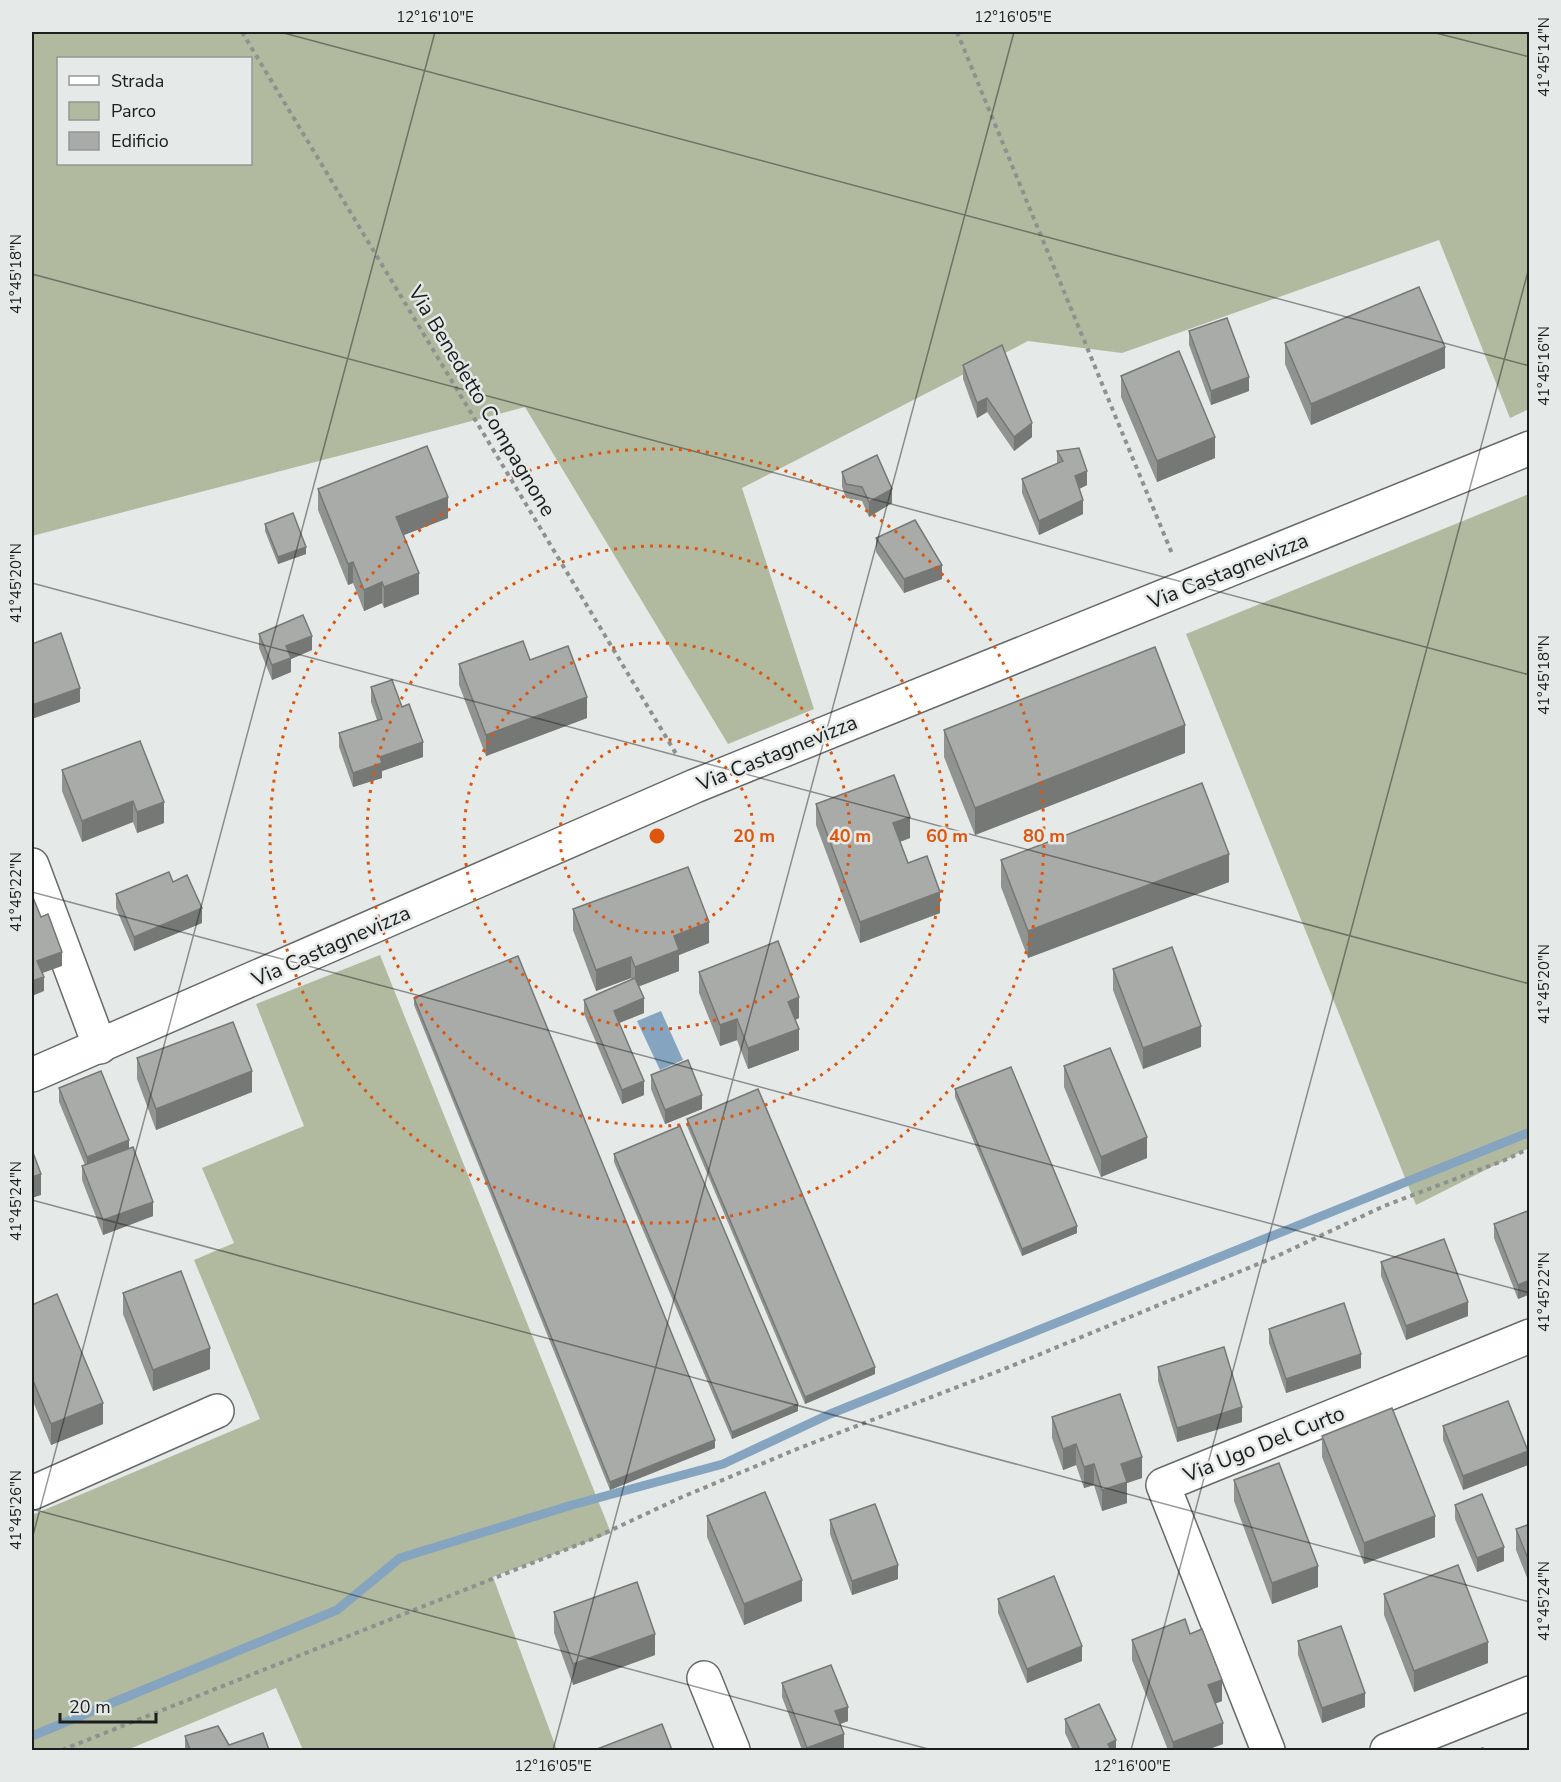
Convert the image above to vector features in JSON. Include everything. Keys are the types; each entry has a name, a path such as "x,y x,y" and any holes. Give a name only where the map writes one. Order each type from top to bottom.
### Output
{"street":[{"name":"Via Castagnevizza","path":"32,1075 695,786 1530,448"},
{"path":"32,865 100,1047"},
{"name":"Via Ugo Del Curto","path":"1268,1750 1162,1485 1530,1336"},
{"path":"32,1493 217,1411"},
{"path":"704,1678 733,1750"},
{"path":"1387,1750 1530,1693"}],"path":[{"name":"Via Benedetto Compagnone","path":"243,32 695,786"},
{"path":"957,32 1186,588"},
{"path":"62,1750 590,1540 765,1462 1019,1363 1275,1257 1384,1206 1505,1160 1530,1148"}],"green space":[{"path":"32,32 1529,32 1529,409 1510,418 1439,240 1122,353 1028,341 742,488 814,709 728,744 525,407 32,536"},
{"path":"1529,494 1529,1148 1416,1205 1186,634"},
{"path":"380,955 611,1533 493,1577 557,1750 303,1750 276,1688 127,1750 32,1750 32,1515 260,1419 194,1260 234,1243 202,1168 304,1126 256,1004"}],"water":[{"path":"661,1011 683,1060 660,1070 637,1021"}],"building":[{"path":"1419,287 1445,347 1311,404 1285,343"},
{"path":"1227,318 1249,377 1211,391 1189,331"},
{"path":"1002,345 1032,423 1014,437 987,398 977,403 963,365"},
{"path":"1179,351 1215,437 1157,461 1121,376"},
{"path":"427,446 448,497 396,517 419,573 384,587 382,582 364,590 353,562 348,564 318,489"},
{"path":"1079,448 1087,471 1075,476 1083,500 1039,521 1022,479 1063,461 1057,451"},
{"path":"877,455 892,489 869,502 862,487 846,484 842,472"},
{"path":"293,513 306,547 278,557 265,524"},
{"path":"915,520 942,565 904,579 876,538"},
{"path":"303,615 312,636 286,646 291,658 272,665 259,634"},
{"path":"61,633 80,688 32,705 32,644"},
{"path":"523,641 530,660 568,646 587,697 486,735 459,664"},
{"path":"1155,647 1185,725 975,808 944,730"},
{"path":"392,680 402,707 409,704 423,742 380,757 382,763 353,773 339,733 382,719 371,687"},
{"path":"140,741 164,802 137,812 133,801 82,821 62,770"},
{"path":"894,775 910,817 893,823 908,863 927,856 940,892 860,922 816,804"},
{"path":"1202,783 1229,854 1028,931 1001,860"},
{"path":"688,867 709,922 674,936 679,950 635,967 631,957 596,970 573,909"},
{"path":"169,872 173,882 187,875 202,908 134,937 116,894"},
{"path":"32,895 41,917 48,914 62,952 37,961 44,977 32,981"},
{"path":"778,941 799,997 788,1002 799,1029 748,1048 737,1019 720,1025 699,972"},
{"path":"1172,947 1201,1026 1143,1048 1113,969"},
{"path":"518,956 715,1440 610,1482 414,998"},
{"path":"635,978 644,998 614,1011 644,1081 622,1090 584,1000"},
{"path":"233,1022 252,1071 156,1109 137,1058"},
{"path":"1110,1048 1147,1137 1101,1157 1064,1066"},
{"path":"688,1060 702,1095 665,1110 651,1075"},
{"path":"1011,1067 1077,1226 1022,1249 955,1089"},
{"path":"101,1071 129,1140 87,1157 59,1088"},
{"path":"758,1089 875,1367 805,1397 687,1119"},
{"path":"680,1126 798,1404 732,1432 614,1154"},
{"path":"133,1147 153,1202 103,1220 82,1166"},
{"path":"32,1150 41,1174 32,1177"},
{"path":"1530,1210 1530,1280 1518,1285 1494,1224"},
{"path":"1444,1239 1468,1302 1406,1326 1381,1262"},
{"path":"181,1271 210,1348 153,1370 123,1293"},
{"path":"57,1294 103,1403 51,1424 32,1378 32,1305"},
{"path":"1344,1303 1361,1354 1286,1379 1269,1329"},
{"path":"1224,1347 1242,1407 1177,1428 1158,1367"},
{"path":"1120,1394 1142,1457 1121,1464 1127,1482 1102,1490 1094,1464 1084,1467 1076,1444 1063,1449 1052,1417"},
{"path":"1508,1401 1528,1451 1463,1476 1443,1426"},
{"path":"1392,1408 1435,1516 1364,1543 1322,1436"},
{"path":"1279,1463 1318,1566 1272,1583 1234,1480"},
{"path":"765,1492 802,1580 744,1604 707,1516"},
{"path":"1482,1494 1504,1547 1477,1558 1455,1505"},
{"path":"875,1504 898,1565 852,1581 830,1520"},
{"path":"1530,1524 1530,1564 1516,1529"},
{"path":"1458,1565 1488,1642 1414,1671 1384,1594"},
{"path":"1054,1576 1082,1646 1027,1669 998,1599"},
{"path":"637,1582 655,1634 573,1664 554,1612"},
{"path":"1185,1619 1190,1634 1202,1629 1222,1680 1208,1685 1223,1723 1173,1742 1132,1640"},
{"path":"1341,1626 1365,1693 1322,1708 1298,1641"},
{"path":"831,1665 848,1707 835,1711 844,1734 807,1748 782,1683"},
{"path":"1099,1704 1116,1740 1108,1744 1111,1750 1074,1750 1079,1748 1065,1719"},
{"path":"662,1724 672,1750 597,1749"},
{"path":"218,1726 229,1745 263,1733 269,1750 190,1750 185,1736"}],"waterway":[{"path":"32,1736 337,1610 400,1558 572,1505 723,1464 830,1414 1530,1132"}]}
